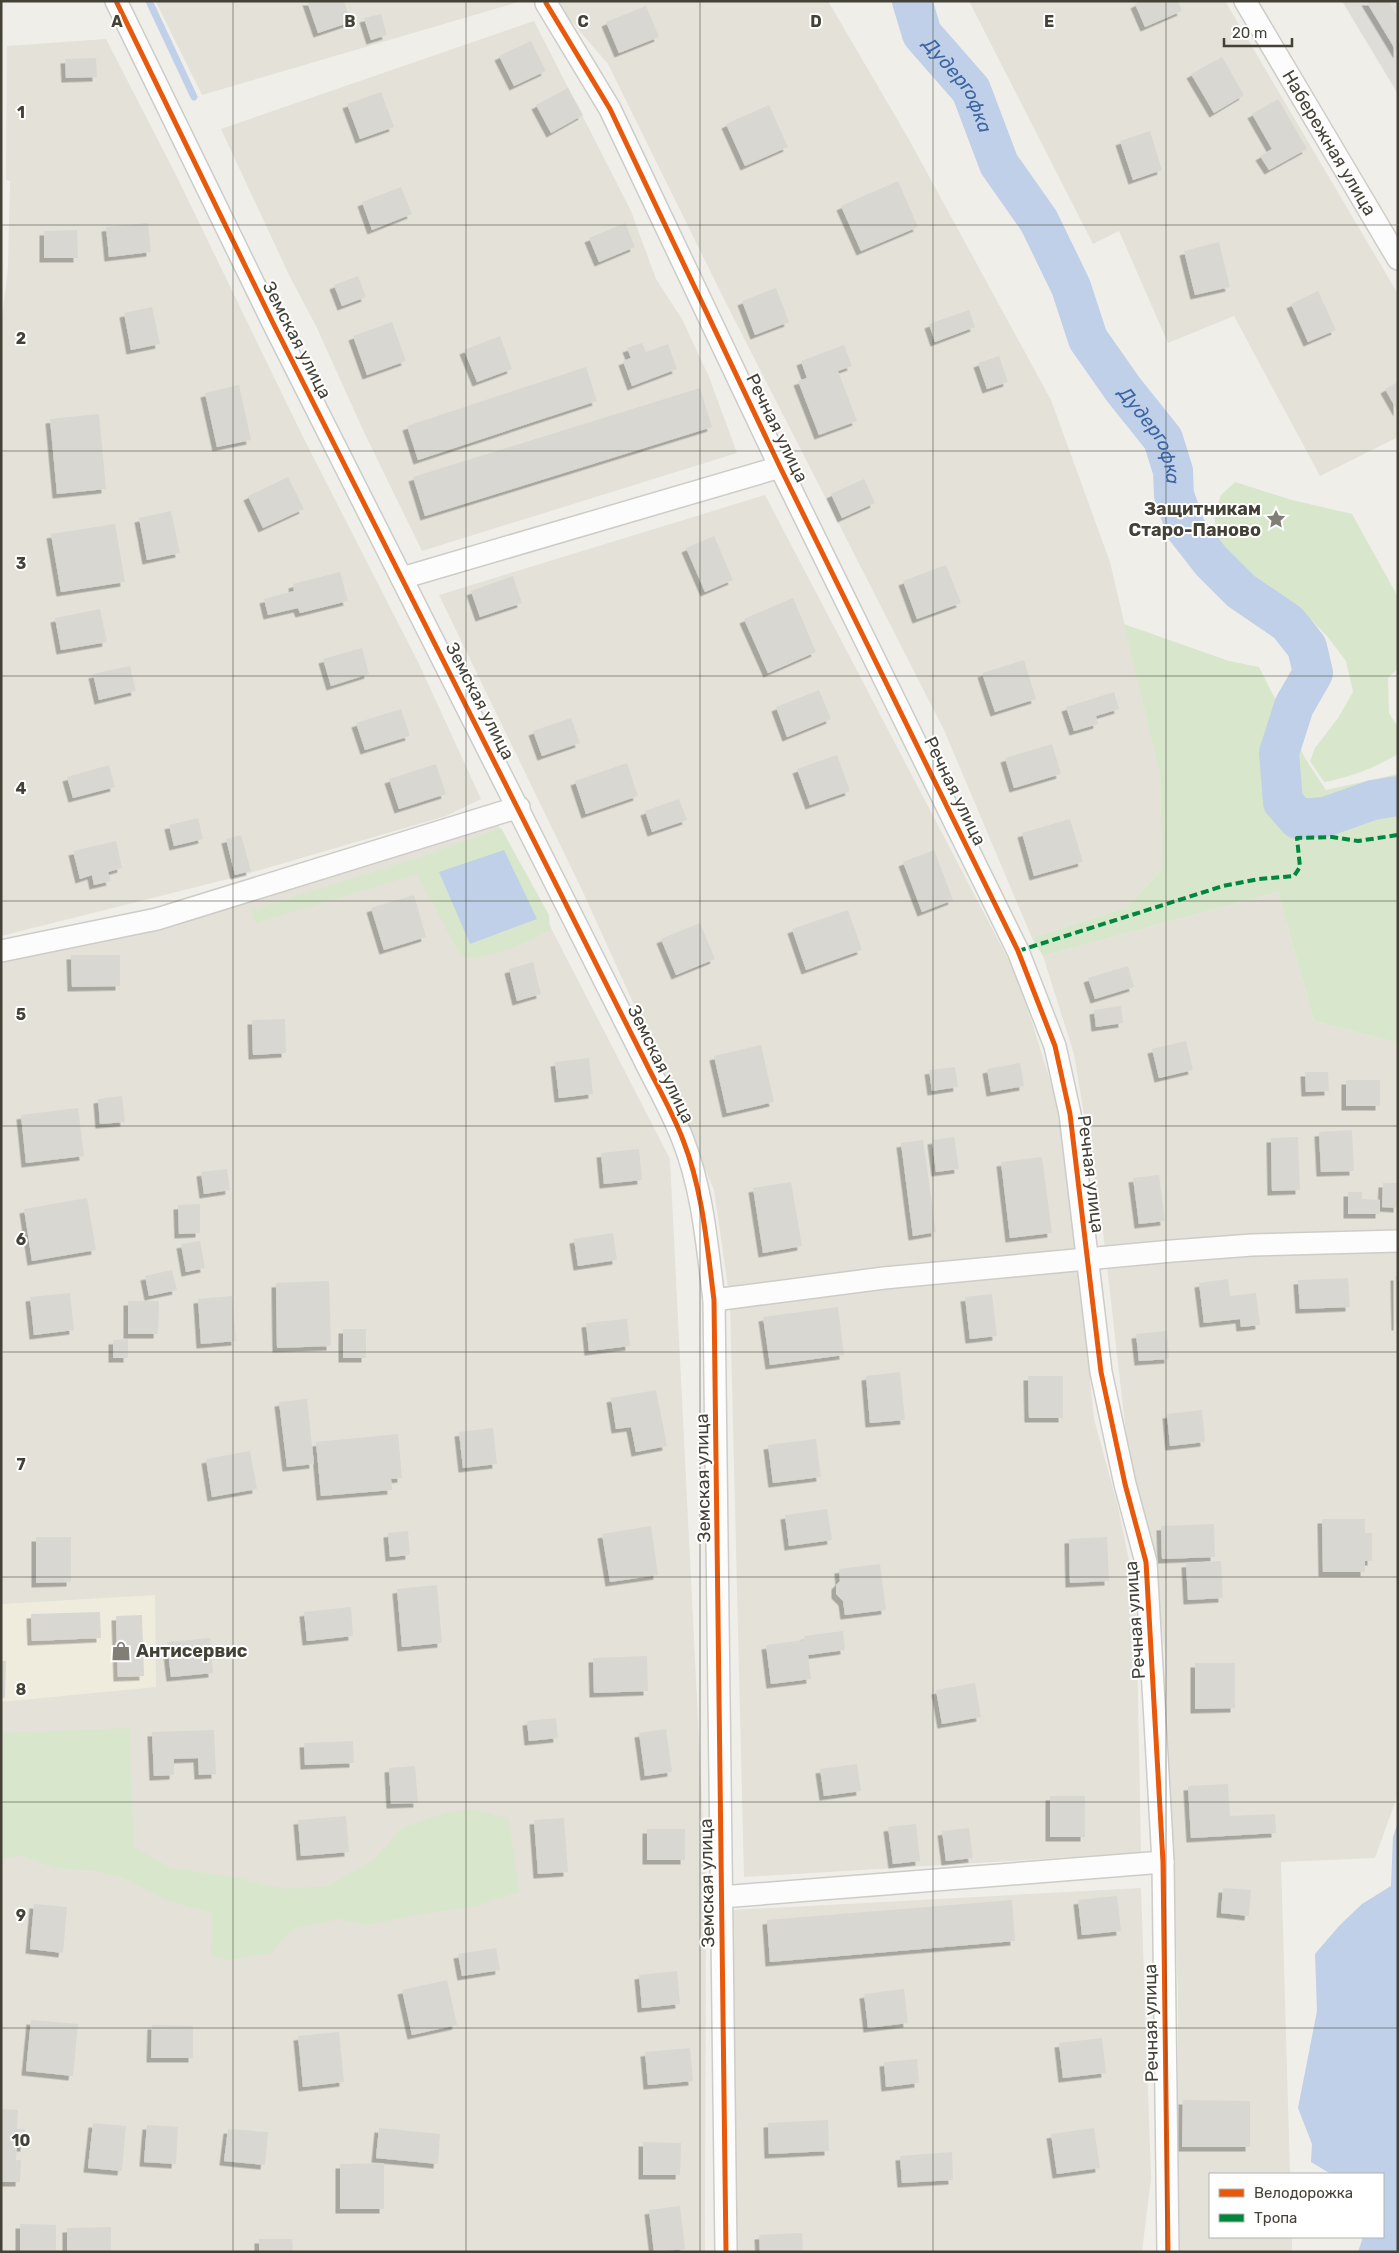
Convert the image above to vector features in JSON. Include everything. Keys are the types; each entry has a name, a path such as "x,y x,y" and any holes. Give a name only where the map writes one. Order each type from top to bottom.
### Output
{"street":[{"name":"Земская улица","path":"116,1 278,332 519,807 683,1139 699,1193 714,1300 726,2252"},
{"name":"Набережная улица","path":"1245,1 1398,259"},
{"name":"Речная улица","path":"546,3 610,109 780,468 1030,978 1055,1046 1070,1114 1101,1372 1146,1562 1163,1862 1168,2252"},
{"path":"402,578 780,468"},
{"path":"1,951 157,919 519,807"},
{"path":"714,1300 884,1278 1088,1259 1244,1246 1398,1241"},
{"path":"721,1897 1163,1862"}],"shaded area":[{"path":"522,1 202,95 156,2"},
{"path":"554,1 828,1 907,136 1051,400 1110,562 1160,776 1162,869 1127,907 1032,938 944,730 725,301 608,64"},
{"path":"969,1 1225,1 1398,294 1398,437 1320,476 1234,316 1168,343 1119,231 1093,244"},
{"path":"1342,1 1398,1 1398,94"},
{"path":"534,21 631,211 656,279 682,319 709,377 737,453 422,551 221,129"},
{"path":"106,39 177,177 302,435 419,664 481,799 446,816 236,877 1,936 1,327 8,268 10,181 6,180 7,46"},
{"path":"765,495 1018,978 1060,1112 1077,1248 1094,1419 1118,1507 1136,1594 1141,1853 744,1877 730,1301 714,1190 664,1071 583,892 439,595"},
{"path":"498,825 670,1159 706,1880 705,2252 1,2252 1,958"},
{"path":"1278,892 1314,1021 1398,1043 1398,1794 1375,1858 1281,1862 1290,2173 1209,2173 1209,2238 1292,2238 1292,2252 1178,2252 1178,1993 1165,1654 1153,1551 1129,1460 1103,1231 1074,1054 1043,956"},
{"path":"155,1595 156,1687 1,1702 1,1604"},
{"path":"1141,1888 1151,2178 1142,2252 737,2252 733,1910"}],"green space":[{"path":"1235,482 1292,500 1352,514 1398,597 1398,668 1388,678 1389,713 1398,727 1398,754 1362,771 1324,782 1310,761 1315,748 1338,718 1353,692 1346,661 1327,636 1304,613 1252,589 1232,571 1220,546 1214,517 1221,495"},
{"path":"1124,624 1229,661 1259,667 1305,758 1326,790 1398,774 1398,1043 1314,1021 1278,892 1043,956 1032,938 1127,907 1162,869 1160,776"},
{"path":"501,828 549,915 550,930 513,948 474,959 460,955 417,874 256,923 252,910 418,858"},
{"path":"129,1728 134,1847 171,1868 235,1877 284,1889 329,1886 372,1861 402,1828 445,1813 475,1809 509,1819 519,1892 473,1907 427,1913 366,1925 339,1919 292,1929 271,1953 228,1960 211,1956 212,1913 166,1900 125,1879 97,1871 54,1868 22,1855 1,1859 1,1733"}],"water":[{"path":"504,850 537,919 470,944 439,872"},
{"path":"1398,1822 1398,2252 1358,2252 1363,2238 1384,2238 1384,2173 1329,2173 1311,2162 1312,2144 1298,2108 1317,2011 1315,1954 1339,1926 1362,1904 1391,1886 1393,1837"}],"building":[{"path":"307,1 344,1 351,22 318,33"},
{"path":"1141,1 1178,1 1182,11 1145,27 1135,4"},
{"path":"1366,1 1388,1 1398,17 1398,54"},
{"path":"646,6 659,37 619,53 606,22"},
{"path":"381,14 387,35 371,40 364,18"},
{"path":"531,41 546,71 514,86 499,56"},
{"path":"1222,57 1244,95 1214,113 1191,74"},
{"path":"96,58 97,77 66,78 65,59"},
{"path":"568,88 583,115 551,133 536,105"},
{"path":"381,92 394,127 360,139 347,104"},
{"path":"1278,99 1307,149 1269,170 1260,156 1272,149 1252,114"},
{"path":"769,105 788,147 745,166 726,124"},
{"path":"1150,131 1162,170 1133,180 1120,141"},
{"path":"898,181 918,227 861,251 841,206"},
{"path":"401,187 412,214 372,230 362,202"},
{"path":"148,223 151,252 109,257 106,227"},
{"path":"625,223 635,247 599,262 589,238"},
{"path":"77,230 78,258 44,258 44,231"},
{"path":"1219,242 1230,287 1195,295 1184,251"},
{"path":"358,276 366,297 342,306 334,285"},
{"path":"776,288 789,322 755,335 742,301"},
{"path":"1318,291 1336,330 1308,342 1291,304"},
{"path":"152,307 160,344 131,350 124,313"},
{"path":"969,310 975,327 935,342 929,324"},
{"path":"392,322 406,361 367,375 353,336"},
{"path":"500,336 512,369 477,382 464,350"},
{"path":"642,343 646,352 668,344 677,369 632,386 623,361 631,358 627,348"},
{"path":"844,345 852,366 838,371 857,421 819,435 798,381 807,378 801,361"},
{"path":"999,356 1008,382 987,389 978,363"},
{"path":"586,367 597,401 418,460 407,426"},
{"path":"1398,382 1398,412 1385,389"},
{"path":"239,385 251,440 217,447 205,393"},
{"path":"700,388 712,427 425,516 413,477"},
{"path":"99,414 106,489 57,494 50,419"},
{"path":"288,477 304,509 263,528 248,496"},
{"path":"864,479 875,503 842,518 831,494"},
{"path":"171,511 180,553 147,560 139,518"},
{"path":"115,524 125,582 61,592 51,534"},
{"path":"714,536 733,580 705,592 686,548"},
{"path":"946,565 961,603 917,619 903,581"},
{"path":"340,572 348,601 300,613 298,608 268,615 264,599 294,591 293,584"},
{"path":"513,576 522,603 480,617 471,591"},
{"path":"793,598 816,652 768,673 744,619"},
{"path":"100,609 107,642 61,650 55,618"},
{"path":"362,648 369,674 331,686 323,659"},
{"path":"1024,660 1036,699 995,712 982,673"},
{"path":"130,666 136,691 99,700 93,674"},
{"path":"819,690 831,719 787,737 776,707"},
{"path":"1114,692 1119,709 1096,716 1098,724 1074,731 1066,707"},
{"path":"401,709 410,736 365,750 356,723"},
{"path":"571,718 580,743 542,756 533,731"},
{"path":"1052,744 1061,774 1014,788 1005,758"},
{"path":"837,755 850,791 810,805 797,769"},
{"path":"627,763 638,796 586,814 575,781"},
{"path":"436,764 446,794 399,809 389,779"},
{"path":"109,765 115,787 73,798 67,777"},
{"path":"679,799 687,820 652,832 645,811"},
{"path":"198,818 203,839 174,846 169,825"},
{"path":"1070,819 1083,862 1034,876 1022,833"},
{"path":"241,835 251,871 235,875 226,839"},
{"path":"116,841 122,868 108,872 111,881 94,885 92,875 80,879 73,851"},
{"path":"934,850 953,900 922,912 903,862"},
{"path":"414,895 426,937 384,950 371,908"},
{"path":"848,910 862,950 806,970 792,929"},
{"path":"700,923 715,959 676,975 661,939"},
{"path":"71,955 120,955 120,986 72,987"},
{"path":"533,962 541,994 517,1001 509,969"},
{"path":"1128,966 1134,987 1095,999 1088,978"},
{"path":"1121,1006 1123,1023 1096,1027 1094,1010"},
{"path":"285,1019 286,1053 253,1055 252,1020"},
{"path":"1186,1041 1193,1070 1159,1078 1152,1049"},
{"path":"761,1045 774,1102 727,1113 714,1056"},
{"path":"589,1058 593,1094 559,1098 555,1062"},
{"path":"1020,1063 1024,1086 991,1092 987,1069"},
{"path":"955,1067 958,1087 932,1091 929,1070"},
{"path":"1305,1072 1328,1072 1329,1091 1306,1092"},
{"path":"1346,1080 1380,1080 1380,1106 1346,1106"},
{"path":"122,1096 125,1122 100,1124 98,1099"},
{"path":"78,1108 84,1156 26,1163 21,1115"},
{"path":"1352,1130 1354,1171 1321,1172 1319,1132"},
{"path":"954,1137 959,1169 936,1172 932,1140"},
{"path":"1298,1137 1300,1190 1272,1191 1271,1138"},
{"path":"923,1140 936,1232 913,1236 901,1143"},
{"path":"639,1149 642,1180 604,1184 601,1153"},
{"path":"1042,1157 1052,1233 1010,1238 1001,1162"},
{"path":"227,1169 230,1190 204,1194 201,1172"},
{"path":"1159,1175 1165,1221 1139,1224 1133,1178"},
{"path":"791,1182 802,1246 763,1253 753,1188"},
{"path":"1383,1183 1398,1183 1398,1208 1382,1207"},
{"path":"1348,1192 1362,1192 1362,1199 1380,1200 1380,1214 1348,1214"},
{"path":"87,1198 96,1250 32,1261 24,1209"},
{"path":"200,1204 200,1233 179,1234 178,1205"},
{"path":"613,1233 617,1260 578,1266 574,1239"},
{"path":"200,1241 205,1268 186,1272 181,1244"},
{"path":"172,1270 177,1290 149,1296 145,1276"},
{"path":"1395,1276 1398,1276 1398,1326 1396,1326"},
{"path":"1348,1278 1350,1307 1300,1309 1298,1280"},
{"path":"1228,1279 1230,1296 1256,1293 1260,1325 1241,1327 1240,1319 1204,1323 1199,1283"},
{"path":"329,1281 331,1346 277,1348 276,1283"},
{"path":"70,1293 74,1330 34,1335 30,1297"},
{"path":"992,1294 997,1336 970,1339 965,1297"},
{"path":"232,1296 236,1341 201,1344 198,1299"},
{"path":"128,1301 159,1301 158,1334 128,1334"},
{"path":"838,1307 844,1355 770,1365 763,1317"},
{"path":"627,1319 630,1346 589,1351 586,1323"},
{"path":"343,1329 366,1329 366,1358 343,1358"},
{"path":"1167,1331 1169,1359 1139,1361 1136,1334"},
{"path":"128,1339 128,1358 113,1358 113,1340"},
{"path":"900,1372 905,1420 870,1423 866,1376"},
{"path":"1028,1376 1063,1376 1063,1418 1029,1418"},
{"path":"656,1390 667,1446 636,1452 631,1427 616,1429 611,1398"},
{"path":"307,1399 314,1464 287,1467 279,1402"},
{"path":"1202,1410 1205,1442 1170,1446 1167,1414"},
{"path":"493,1428 497,1464 463,1468 459,1432"},
{"path":"398,1434 402,1478 391,1479 392,1490 321,1496 316,1442"},
{"path":"816,1439 821,1477 773,1483 768,1445"},
{"path":"250,1451 257,1489 212,1497 206,1459"},
{"path":"827,1509 832,1540 789,1546 785,1515"},
{"path":"1322,1519 1365,1519 1365,1533 1372,1533 1372,1561 1365,1561 1365,1572 1323,1572"},
{"path":"1214,1524 1215,1557 1162,1559 1161,1526"},
{"path":"651,1526 658,1575 610,1582 602,1534"},
{"path":"408,1531 410,1555 390,1557 388,1533"},
{"path":"36,1537 71,1537 71,1582 36,1583"},
{"path":"1107,1537 1109,1581 1070,1583 1069,1539"},
{"path":"1221,1561 1223,1598 1188,1600 1186,1563"},
{"path":"880,1564 886,1610 845,1615 843,1601 836,1594 836,1585 840,1581 839,1569"},
{"path":"437,1585 442,1643 402,1647 397,1589"},
{"path":"351,1607 353,1636 307,1641 304,1612"},
{"path":"100,1612 101,1638 32,1641 31,1614"},
{"path":"142,1615 144,1676 118,1677 116,1616"},
{"path":"843,1631 845,1650 808,1655 811,1679 771,1684 766,1645 805,1640 804,1636"},
{"path":"210,1638 213,1673 171,1677 167,1642"},
{"path":"647,1656 648,1691 594,1693 593,1658"},
{"path":"1,1661 6,1661 5,1698 1,1698"},
{"path":"1195,1663 1235,1663 1235,1708 1195,1709"},
{"path":"975,1683 981,1717 942,1724 936,1690"},
{"path":"556,1718 558,1738 529,1741 527,1721"},
{"path":"666,1729 672,1772 645,1776 639,1733"},
{"path":"214,1730 216,1774 199,1775 198,1758 174,1759 174,1775 154,1776 152,1732"},
{"path":"353,1741 354,1763 305,1765 304,1743"},
{"path":"857,1764 861,1791 824,1796 820,1769"},
{"path":"415,1766 418,1803 391,1804 389,1768"},
{"path":"1228,1784 1230,1816 1275,1814 1276,1833 1191,1838 1188,1786"},
{"path":"1050,1796 1085,1796 1085,1837 1050,1837"},
{"path":"346,1816 349,1852 301,1856 298,1820"},
{"path":"564,1818 568,1872 538,1874 534,1820"},
{"path":"916,1824 920,1861 893,1864 888,1827"},
{"path":"969,1828 973,1858 946,1861 942,1831"},
{"path":"647,1829 685,1829 685,1860 647,1860"},
{"path":"1223,1888 1251,1890 1249,1916 1221,1913"},
{"path":"1117,1896 1121,1931 1082,1935 1078,1900"},
{"path":"1012,1900 1015,1941 770,1962 767,1920"},
{"path":"34,1904 67,1907 63,1953 30,1949"},
{"path":"496,1948 500,1970 462,1976 458,1954"},
{"path":"677,1971 680,2004 642,2008 639,1975"},
{"path":"447,1980 457,2025 412,2035 402,1990"},
{"path":"904,1989 908,2023 868,2028 864,1994"},
{"path":"31,2020 78,2024 73,2076 26,2071"},
{"path":"152,2025 193,2026 193,2058 151,2058"},
{"path":"339,2032 344,2082 303,2087 298,2036"},
{"path":"1102,2038 1106,2073 1063,2078 1059,2043"},
{"path":"690,2048 693,2081 648,2085 645,2052"},
{"path":"917,2059 919,2083 886,2087 884,2062"},
{"path":"1183,2100 1250,2101 1250,2147 1182,2147"},
{"path":"1,2109 18,2110 17,2129 25,2129 25,2147 17,2147 16,2160 21,2160 20,2182 1,2182"},
{"path":"828,2120 829,2151 769,2154 768,2123"},
{"path":"93,2123 126,2126 122,2171 88,2168"},
{"path":"147,2125 178,2127 176,2164 144,2162"},
{"path":"379,2128 440,2134 438,2164 376,2158"},
{"path":"1094,2128 1100,2168 1057,2174 1051,2134"},
{"path":"228,2129 268,2132 265,2165 224,2161"},
{"path":"643,2142 681,2143 680,2175 643,2175"},
{"path":"952,2152 953,2180 902,2183 900,2156"},
{"path":"384,2163 384,2209 340,2209 340,2164"},
{"path":"680,2206 685,2249 654,2252 649,2210"},
{"path":"20,2224 56,2225 56,2252 20,2252"},
{"path":"111,2227 111,2252 67,2252 67,2228"},
{"path":"802,2233 803,2252 760,2252 759,2235"},
{"path":"259,2239 292,2239 293,2252 259,2252"}],"waterway":[{"path":"149,1 194,97"},
{"name":"Дудергофка","path":"912,1 922,34 971,90 999,164 1039,221 1071,287 1088,339 1123,389 1163,439 1173,471 1174,495 1186,529 1211,561 1241,591 1288,623 1307,647 1313,673 1294,706 1279,753 1283,802 1298,819 1325,817 1373,800 1398,796"}],"marked path":[{"path":"1018,951 1223,886 1259,879 1294,876 1300,867 1297,838 1332,837 1358,841 1398,835"}],"cycle path":[{"path":"116,1 273,323 669,1108 690,1159 700,1199 714,1300 726,2252"},
{"path":"546,3 610,109 780,467 1018,951 1055,1046 1070,1114 1101,1372 1125,1484 1146,1562 1163,1862 1168,2252"}],"place":[{"name":"Защитникам Старо-Паново","path":"1276,519"},
{"name":"Антисервис","path":"121,1651"}]}
